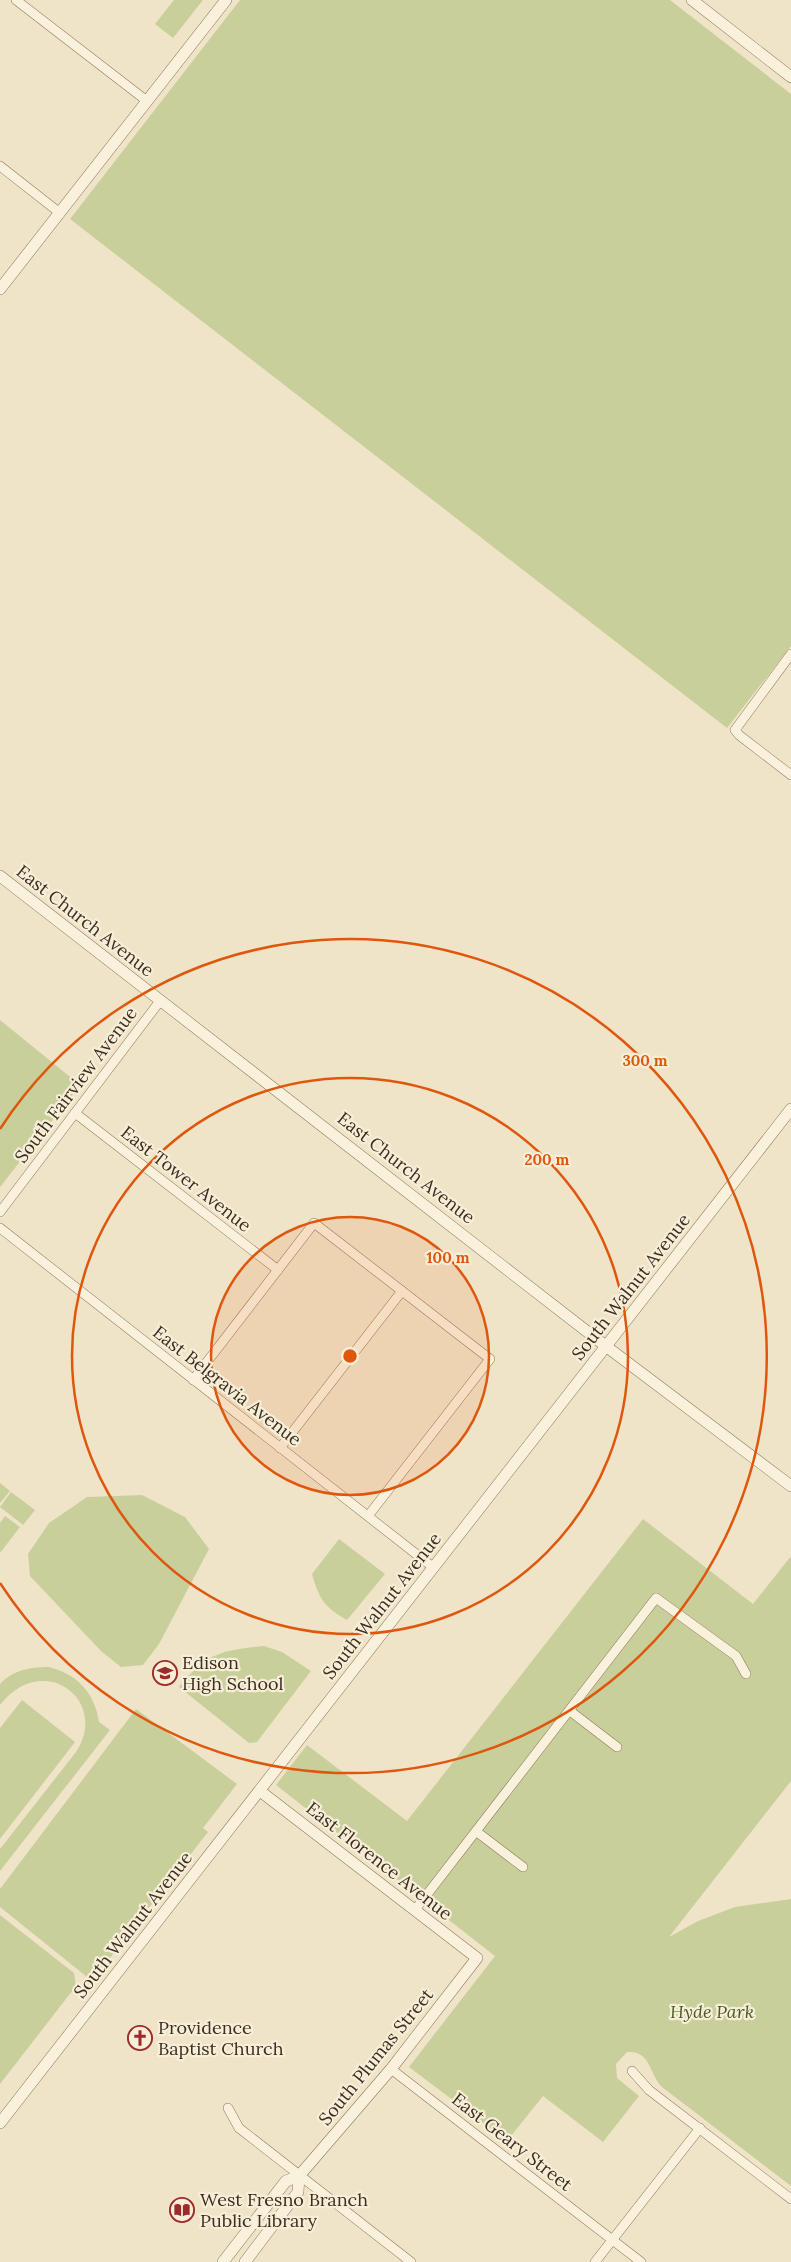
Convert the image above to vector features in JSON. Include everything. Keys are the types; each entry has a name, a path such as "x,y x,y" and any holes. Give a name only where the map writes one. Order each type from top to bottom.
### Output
{"street":[{"path":"16,0 147,100"},
{"path":"0,289 226,0"},
{"path":"692,0 791,77"},
{"path":"0,166 60,213"},
{"path":"791,654 735,730 791,775"},
{"name":"East Church Avenue","path":"0,876 607,1347 791,1486"},
{"name":"South Fairview Avenue","path":"0,1212 160,1001"},
{"name":"South Walnut Avenue","path":"0,2123 791,1109"},
{"name":"East Tower Avenue","path":"75,1113 278,1270"},
{"path":"193,1380 314,1223 402,1291 490,1360 368,1516"},
{"name":"East Belgravia Avenue","path":"0,1228 434,1568"},
{"path":"280,1448 402,1291"},
{"path":"415,1910 656,1598 736,1656 746,1674"},
{"path":"570,1711 617,1748"},
{"name":"East Florence Avenue","path":"260,1791 477,1958"},
{"path":"477,1832 524,1867"},
{"name":"South Plumas Street","path":"223,2262 286,2181 300,2176 392,2069 477,1958"},
{"name":"East Geary Street","path":"392,2069 641,2262"},
{"path":"632,2071 649,2090 791,2198"},
{"path":"228,2108 239,2128 411,2262"},
{"path":"595,2262 700,2128"},
{"name":"South Plumas Street","path":"245,2262 298,2192 300,2176"}],"green space":[{"path":"174,0 203,0 173,38 155,24"},
{"path":"240,0 670,0 791,94 791,646 727,728 70,219"},
{"path":"0,1020 80,1085 0,1187"},
{"path":"0,1483 10,1491 0,1503"},
{"path":"11,1492 35,1510 23,1525 0,1507"},
{"path":"142,1495 185,1517 209,1549 159,1644 143,1665 121,1667 101,1651 30,1576 28,1554 49,1523 87,1497"},
{"path":"5,1516 20,1527 0,1553 0,1523"},
{"name":"Hyde Park","path":"643,1519 753,1604 791,1556 791,1781 669,1937 698,1921 735,1907 791,1899 791,2186 662,2087 649,2064 641,2055 635,2052 627,2052 616,2064 617,2078 639,2096 603,2142 543,2096 507,2141 409,2067 495,1956 276,1785 307,1745 407,1821"},
{"path":"339,1539 385,1574 347,1620 333,1611 324,1602 317,1590 312,1574"},
{"path":"264,1646 282,1652 311,1671 257,1742 249,1743 179,1687 198,1667 216,1655 237,1649"},
{"path":"49,1667 68,1674 83,1686 93,1702 99,1722 110,1730 0,1871 0,1849 76,1752 84,1733 85,1715 78,1700 67,1688 52,1682 35,1682 17,1689 0,1705 0,1684 10,1675 22,1670"},
{"path":"22,1700 75,1742 0,1839 0,1728"},
{"path":"136,1709 237,1784 203,1828 208,1832 92,1981 0,1907 0,1889"},
{"path":"0,1915 74,1973 76,1986 0,2084"}],"place":[{"name":"Edison High School","path":"165,1673"},
{"name":"Providence Baptist Church","path":"140,2038"},
{"name":"West Fresno Branch Public Library","path":"182,2210"}]}
